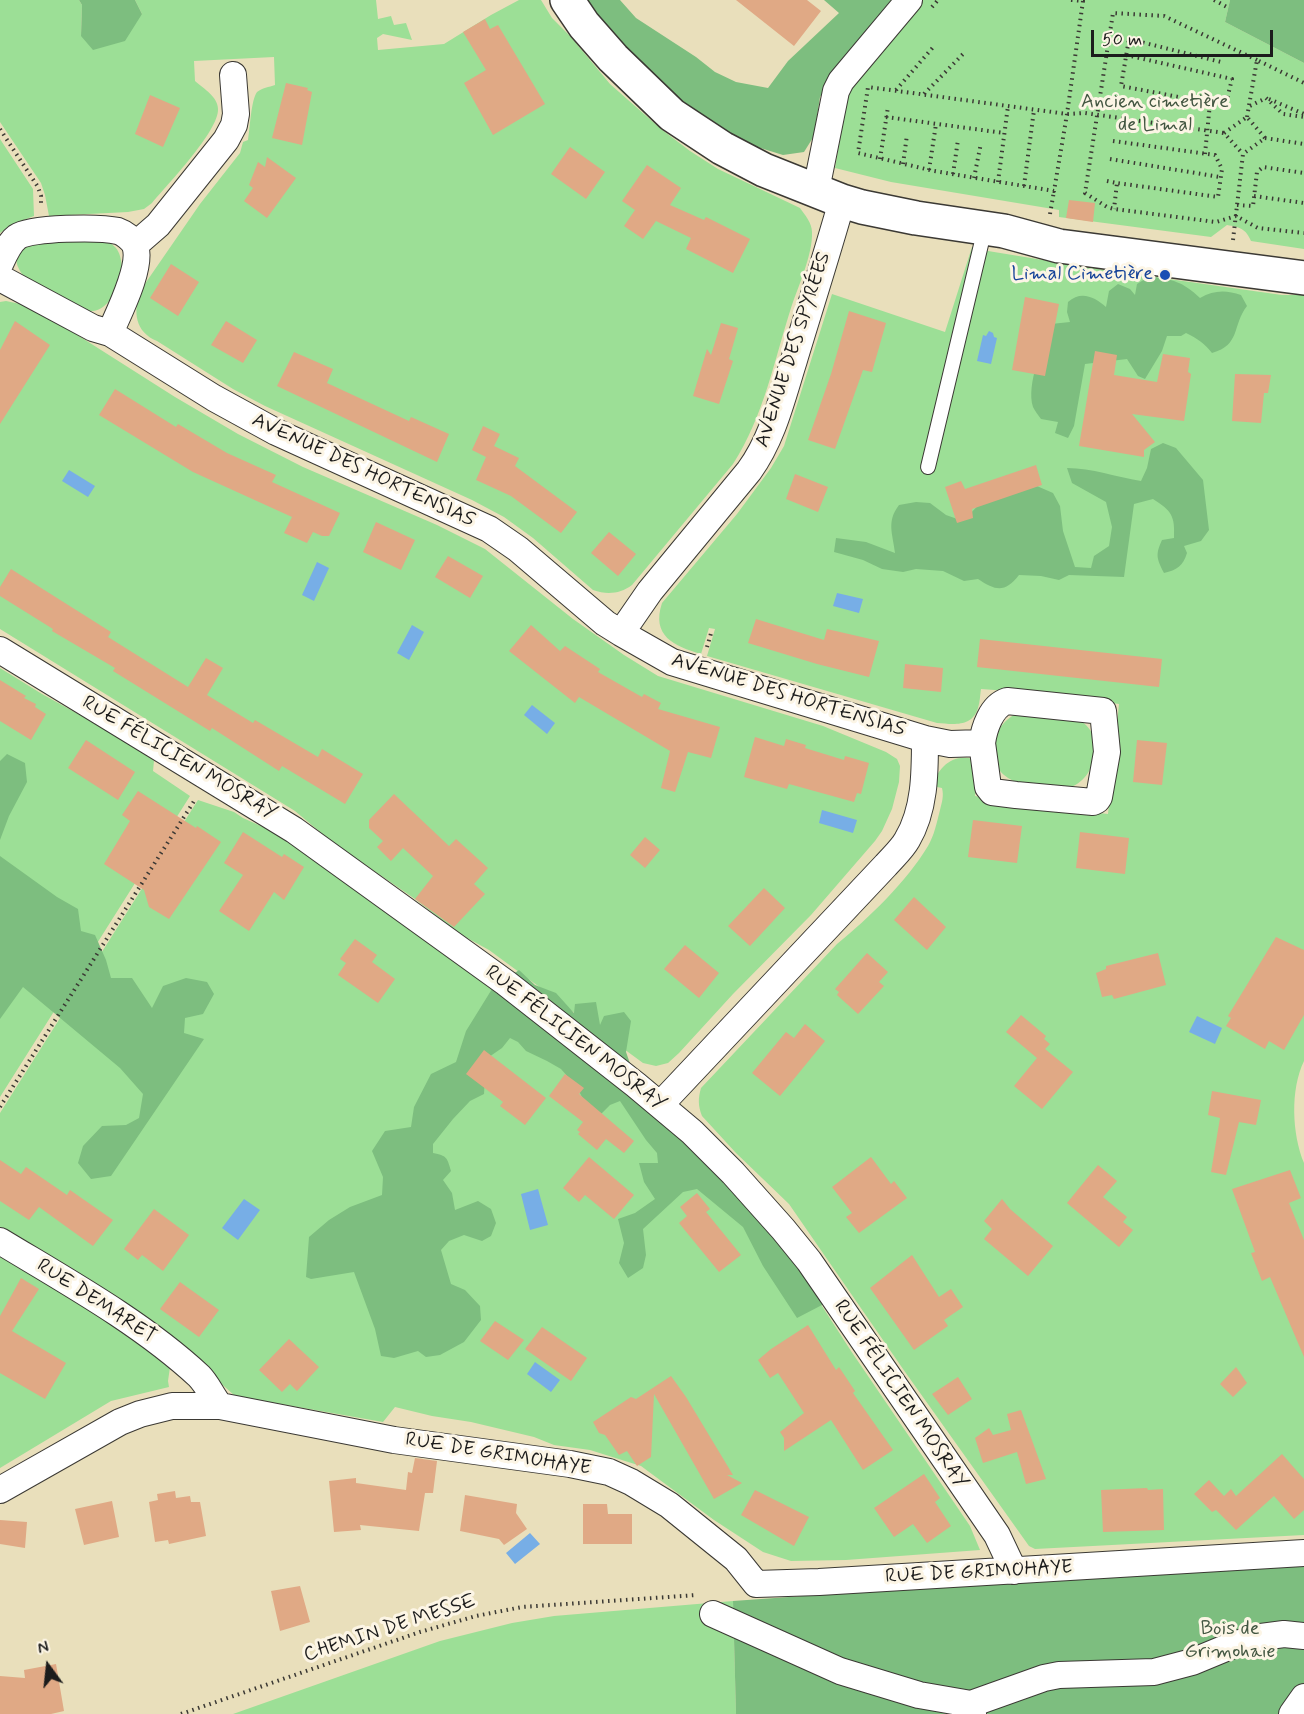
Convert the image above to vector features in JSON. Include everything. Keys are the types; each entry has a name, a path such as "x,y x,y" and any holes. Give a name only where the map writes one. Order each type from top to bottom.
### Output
{"street":[{"path":"567,0 584,26 613,58 672,115 722,148 764,170 829,196 862,207 916,218 1004,231 1059,246 1304,278"},
{"name":"AVENUE DES SPYRÉES","path":"621,633 650,591 749,471 767,440 804,326 829,196 836,91 841,81 909,0"},
{"path":"135,245 171,210 226,140 234,125 236,114 233,75"},
{"path":"0,264 6,251 18,236 30,231 94,228 125,234 135,245 137,265 110,333"},
{"name":"AVENUE DES HORTENSIAS","path":"0,278 93,328 110,333 250,419 489,529 518,549 605,623 672,662 925,739 925,775 922,797 907,841 879,874 660,1105"},
{"name":"RUE FÉLICIEN MOSRAY","path":"0,650 294,830 506,983 692,1132 721,1160 783,1229 808,1261 997,1535 1014,1571"},
{"path":"1002,702 1104,711 1107,752 1099,797 1093,801 992,792 988,787 982,743 987,722 1002,702"},
{"path":"925,739 950,744 982,743"},
{"name":"RUE DEMARET","path":"0,1241 159,1343 200,1378 220,1406"},
{"path":"184,1406 189,1368"},
{"name":"RUE DE GRIMOHAYE","path":"0,1490 120,1422 140,1414 172,1406 220,1406 394,1440 570,1464 609,1472 631,1482 669,1505 736,1559 756,1584 830,1582 1304,1553"},
{"path":"709,1604 840,1671 972,1709 1044,1678 1059,1675 1154,1672 1192,1662 1261,1637 1284,1634 1304,1636"},
{"path":"1292,1714 1304,1697"}],"lane":[{"path":"928,467 985,228"}],"path":[{"path":"1071,0 1085,1 1067,114 1054,191 929,170 858,153 868,87 1067,114 1097,114 1224,133 1243,154"},
{"path":"1214,0 1227,7"},
{"path":"1304,83 1164,16 1113,13 1085,193 1114,209 1216,222 1236,216 1258,228 1304,233"},
{"path":"1125,55 1232,79 1227,99 1217,104 1121,86 1125,55 1129,39 1221,62"},
{"path":"896,91 935,45"},
{"path":"924,95 963,54"},
{"path":"1224,133 1247,117 1257,60"},
{"path":"1249,106 1266,98"},
{"path":"1266,98 1283,114 1304,116"},
{"path":"1266,98 1304,116"},
{"path":"1205,154 1210,103"},
{"path":"998,182 1008,106"},
{"path":"880,159 888,107"},
{"path":"1024,186 1034,110"},
{"path":"886,117 1004,133"},
{"path":"1247,117 1264,138 1304,144"},
{"path":"929,170 936,124"},
{"path":"0,129 38,187 41,196 42,231"},
{"path":"903,164 907,135"},
{"path":"1231,268 1243,154 1264,138"},
{"path":"953,174 958,140"},
{"path":"1107,181 1218,197 1222,169 1215,155 1113,141"},
{"path":"974,178 981,143"},
{"path":"1110,159 1220,177"},
{"path":"1237,205 1252,206 1257,172 1263,167 1304,173"},
{"path":"1114,209 1117,183"},
{"path":"1254,196 1304,203"},
{"path":"0,1107 209,778"},
{"name":"CHEMIN DE MESSE","path":"181,1714 420,1632 476,1616 522,1607 572,1602 629,1601 709,1604"}],"green space":[{"path":"0,0 79,0 82,5 81,36 142,14 135,0 376,0 378,19 391,16 394,25 406,23 412,40 383,34 377,38 378,50 444,44 519,0 541,0 552,18 610,84 661,129 718,169 800,208 811,225 812,241 808,260 767,388 753,427 733,464 632,585 618,592 598,592 504,517 472,500 265,406 233,389 150,337 140,327 138,320 137,306 140,291 200,204 240,153 243,142 248,140 255,96 257,92 275,85 274,57 194,61 195,81 216,101 218,109 216,119 191,158 152,203 144,209 128,212 49,216 41,183 0,122"},
{"path":"79,0 135,0 142,14 125,41 93,50 81,36 82,5"},
{"path":"586,0 620,0 636,18 715,72 736,82 768,88 788,61 839,13 824,0 897,0 834,74 820,97 814,136 804,152 783,155 741,142 663,94 604,29"},
{"name":"Ancien cimetière de Limal","path":"917,0 1230,0 1225,22 1304,63 1304,249 1251,241 1245,231 1227,225 1211,237 1059,217 1059,210 891,182 835,168 850,80"},
{"path":"1230,0 1304,0 1304,63 1225,22"},
{"path":"0,139 33,189 34,216 11,225 0,233"},
{"path":"94,236 117,249 122,267 118,287 114,294 105,306 96,310 88,311 70,305 27,278 17,266 17,256 23,243"},
{"path":"972,247 1098,269 1282,295 1304,295 1304,1061 1296,1085 1294,1112 1297,1139 1304,1163 1304,1535 1035,1549 1029,1546 789,1204 736,1153 702,1116 700,1109 701,1088 837,944 887,898 919,859 932,838 943,794 942,788 932,786 938,773 952,760 973,759 978,773 975,796 1011,803 1108,814 1119,704 1049,694 981,689 978,708 971,719 961,723 937,723 707,656 715,629 709,628 701,654 691,651 667,638 660,624 659,614 662,603 737,514 771,468 784,446 832,294 945,332"},
{"path":"1150,276 1177,282 1200,298 1210,293 1220,292 1241,295 1247,306 1232,340 1228,345 1212,353 1186,333 1181,336 1167,336 1162,351 1145,379 1138,376 1127,359 1085,364 1074,426 1068,438 1055,433 1058,422 1041,419 1033,407 1031,398 1036,365 1051,324 1070,322 1067,312 1068,302 1073,298 1088,296 1106,307 1109,291 1118,284 1130,289 1135,295 1137,284"},
{"path":"6,301 38,310 238,434 303,467 437,525 485,549 573,619 658,676 823,726 886,752 897,759 900,766 899,782 892,809 882,831 811,915 679,1053 668,1063 656,1066 643,1063 489,950 458,933 415,899 332,842 295,811 0,629 0,302"},
{"path":"1163,443 1176,448 1203,480 1209,530 1201,541 1184,546 1187,553 1184,561 1179,567 1169,572 1164,573 1158,560 1158,550 1162,540 1174,538 1173,519 1164,507 1153,499 1134,504 1124,577 1069,575 1059,580 1019,575 1009,585 995,588 978,579 964,581 943,571 916,569 903,572 882,569 863,560 834,552 836,538 866,542 895,553 891,523 899,505 916,502 930,503 946,515 963,521 997,486 1023,480 1053,493 1060,506 1063,531 1075,567 1091,568 1094,556 1109,546 1112,527 1106,502 1072,483 1067,468 1095,471 1141,481 1147,468 1151,449"},
{"path":"0,668 138,747 154,761 153,771 190,796 0,1097"},
{"path":"1019,712 1069,717 1084,723 1091,732 1095,752 1088,773 1080,782 1066,788 1027,785 1013,781 999,770 992,752 996,734 1002,725"},
{"path":"7,754 25,763 27,782 9,816 0,840 0,761"},
{"path":"198,800 234,812 272,831 508,999 607,1082 793,1261 970,1526 980,1550 846,1560 791,1561 763,1552 714,1520 641,1466 590,1450 554,1445 534,1437 395,1407 383,1422 235,1396 216,1379 0,1231 0,1113"},
{"path":"0,856 57,897 78,909 81,931 95,935 111,978 132,978 152,1008 163,986 186,978 207,982 214,994 203,1014 185,1018 184,1033 204,1039 111,1176 91,1179 78,1163 83,1146 102,1126 126,1125 139,1118 143,1094 120,1068 23,987 0,1019"},
{"path":"519,970 535,985 556,993 574,1013 575,1004 596,1002 600,1025 604,1016 624,1012 631,1021 626,1052 634,1075 715,1137 744,1170 825,1293 822,1305 797,1318 763,1266 743,1227 697,1189 683,1192 643,1229 646,1255 643,1268 628,1278 619,1263 624,1243 618,1219 635,1213 655,1199 644,1182 639,1163 658,1163 657,1153 620,1101 610,1105 601,1114 584,1101 577,1087 561,1069 526,1051 518,1042 510,1038 502,1048 486,1059 484,1094 470,1101 433,1144 433,1153 446,1158 451,1171 443,1180 452,1193 455,1210 478,1201 491,1209 496,1223 491,1236 482,1241 464,1235 449,1241 441,1250 451,1284 465,1290 480,1306 481,1320 464,1342 440,1355 426,1357 418,1351 394,1358 381,1356 375,1329 354,1272 311,1279 306,1277 309,1237 329,1220 350,1207 382,1195 383,1177 372,1151 385,1131 411,1127 414,1107 431,1074 456,1062 466,1031 492,989"},
{"path":"0,1249 111,1322 170,1367 169,1387 111,1401 0,1468"},
{"name":"Bois de Grimohaie","path":"1304,1564 1304,1714 736,1714 733,1601"},
{"path":"733,1601 736,1714 233,1714 440,1641 512,1623 554,1616"}],"water":[{"path":"989,331 997,338 991,364 977,361 983,335 986,336"},
{"path":"69,470 95,486 88,497 62,481"},
{"path":"317,562 329,568 314,601 302,595"},
{"path":"837,593 863,599 859,613 833,606"},
{"path":"412,625 424,632 409,660 397,653"},
{"path":"532,705 555,723 547,734 524,715"},
{"path":"822,810 857,820 853,833 819,823"},
{"path":"1197,1016 1222,1028 1215,1044 1189,1032"},
{"path":"538,1189 548,1225 530,1230 521,1194"},
{"path":"244,1199 260,1210 238,1240 222,1228"},
{"path":"535,1362 560,1380 551,1392 527,1374"},
{"path":"530,1533 540,1544 515,1564 506,1553"}],"building":[{"path":"736,0 807,0 821,11 794,46"},
{"path":"485,19 490,29 498,25 545,104 493,135 464,83 486,70 463,32"},
{"path":"286,83 308,88 307,90 312,92 302,145 272,138"},
{"path":"150,95 180,108 163,147 135,134"},
{"path":"570,147 605,172 586,199 551,174"},
{"path":"267,157 296,178 267,218 244,201 253,188 249,185 258,162 265,167"},
{"path":"647,165 681,188 670,205 704,220 706,217 750,239 733,273 686,249 691,238 656,221 643,239 624,226 635,210 622,201"},
{"path":"1069,200 1095,203 1093,222 1066,218"},
{"path":"171,264 199,282 178,316 150,298"},
{"path":"1025,297 1059,304 1045,376 1012,370"},
{"path":"849,311 886,323 872,372 863,370 835,449 808,440 831,374"},
{"path":"15,321 50,345 0,424 0,350"},
{"path":"226,321 257,340 243,363 211,345"},
{"path":"721,323 738,328 729,359 733,361 719,404 693,396 707,349 711,355"},
{"path":"1095,351 1117,355 1114,375 1157,382 1163,354 1190,358 1188,372 1191,374 1184,421 1132,414 1155,442 1144,450 1144,457 1079,446"},
{"path":"294,352 333,369 327,383 409,421 411,417 449,434 437,462 277,386"},
{"path":"1235,374 1271,375 1268,393 1264,393 1261,423 1232,421"},
{"path":"115,389 176,427 178,424 227,453 276,475 272,482 340,513 329,536 313,532 307,543 284,533 292,517 193,472 99,415"},
{"path":"483,426 500,434 494,446 519,458 515,466 577,512 561,533 511,496 476,480 486,457 472,450"},
{"path":"1036,465 1042,485 972,509 973,518 957,523 945,487 961,481 965,489"},
{"path":"795,474 828,487 818,512 786,499"},
{"path":"376,522 415,540 401,570 363,552"},
{"path":"609,532 636,554 618,576 591,553"},
{"path":"448,556 483,576 470,598 435,577"},
{"path":"11,569 111,632 108,637 188,687 206,658 223,668 207,695 253,723 255,720 318,757 322,749 363,774 345,804 282,766 279,771 212,728 210,731 113,671 115,668 52,631 53,629 0,596 0,587"},
{"path":"756,619 824,640 827,629 879,641 869,677 748,643"},
{"path":"531,625 560,651 565,646 600,669 598,672 642,697 644,694 661,703 658,709 720,727 711,758 688,752 675,792 661,788 670,751 579,697 575,703 509,651"},
{"path":"980,639 1162,659 1159,687 977,667"},
{"path":"905,664 943,668 941,692 903,688"},
{"path":"0,680 26,696 24,698 36,704 35,707 46,714 31,740 0,721"},
{"path":"755,737 784,746 786,739 806,745 805,748 844,760 845,756 869,763 861,794 857,793 854,802 789,784 787,789 744,777"},
{"path":"86,740 135,772 118,800 68,768"},
{"path":"1137,740 1167,743 1162,785 1133,782"},
{"path":"138,791 221,842 169,919 149,907 144,890 104,864 130,821 122,815"},
{"path":"394,794 449,846 456,839 488,868 474,884 485,894 454,927 415,899 433,876 403,848 391,861 377,847 383,841 369,828 369,820"},
{"path":"973,820 1022,826 1017,863 968,857"},
{"path":"243,832 282,857 284,854 304,867 284,900 274,892 249,931 219,911 243,875 224,863"},
{"path":"1080,832 1129,838 1125,874 1076,868"},
{"path":"645,837 660,850 645,868 630,855"},
{"path":"764,888 785,908 750,946 728,926"},
{"path":"914,897 946,927 927,950 894,920"},
{"path":"1276,937 1304,950 1304,1015 1284,1050 1269,1041 1265,1049 1226,1026 1231,1018 1228,1016"},
{"path":"355,939 377,955 372,962 395,979 378,1003 338,975 346,963 340,959"},
{"path":"685,945 719,973 699,998 664,969"},
{"path":"867,953 888,972 879,982 884,986 858,1014 837,995 839,992 835,989"},
{"path":"1158,953 1166,985 1114,999 1112,995 1102,997 1096,973 1106,969 1106,966"},
{"path":"1021,1015 1046,1036 1044,1039 1050,1044 1045,1049 1073,1072 1042,1109 1014,1086 1037,1058 1006,1032"},
{"path":"805,1024 825,1041 780,1096 752,1073 786,1032 794,1038"},
{"path":"484,1050 546,1098 525,1125 500,1106 503,1102 466,1074"},
{"path":"565,1074 584,1088 579,1094 634,1141 624,1153 606,1139 597,1150 578,1134 580,1132 577,1130 583,1122 549,1096"},
{"path":"1212,1091 1261,1100 1256,1125 1239,1122 1226,1175 1211,1172 1220,1118 1208,1115"},
{"path":"589,1157 634,1195 614,1219 585,1195 579,1202 563,1188"},
{"path":"871,1157 891,1184 894,1181 907,1198 859,1233 846,1217 852,1213 832,1187"},
{"path":"0,1160 21,1174 26,1167 67,1195 70,1190 113,1220 93,1246 39,1207 29,1220 0,1201"},
{"path":"1098,1165 1117,1181 1103,1197 1127,1217 1123,1222 1133,1230 1119,1247 1067,1203"},
{"path":"1290,1170 1301,1198 1289,1203 1304,1240 1304,1357 1270,1277 1262,1281 1251,1253 1255,1252 1232,1189"},
{"path":"697,1193 710,1209 706,1212 741,1255 719,1272 679,1223 687,1216 680,1207"},
{"path":"1002,1199 1010,1209 1053,1246 1028,1276 984,1239 992,1229 984,1221"},
{"path":"154,1209 189,1235 163,1271 142,1255 138,1260 124,1249"},
{"path":"912,1255 939,1297 951,1289 963,1307 944,1320 948,1326 914,1350 870,1288"},
{"path":"21,1278 39,1289 12,1331 66,1363 45,1399 0,1373 0,1316"},
{"path":"180,1282 219,1310 199,1337 160,1309"},
{"path":"495,1321 524,1340 508,1360 480,1341"},
{"path":"808,1325 836,1370 839,1367 855,1391 853,1393 893,1450 863,1470 831,1420 784,1451 784,1438 780,1432 804,1413 778,1373 770,1378 758,1360"},
{"path":"542,1327 587,1358 571,1381 525,1349"},
{"path":"289,1339 319,1367 297,1391 290,1384 282,1392 259,1370"},
{"path":"1236,1367 1247,1383 1233,1397 1220,1384"},
{"path":"671,1376 733,1475 727,1475 742,1483 714,1499 654,1394 651,1457 637,1466 627,1451 619,1455 605,1435 599,1433 593,1422 631,1397 636,1399"},
{"path":"958,1377 972,1399 948,1415 932,1394"},
{"path":"1021,1410 1046,1479 1026,1484 1017,1452 983,1463 975,1438 989,1428 993,1435 1011,1430 1007,1414"},
{"path":"1282,1454 1304,1479 1304,1510 1294,1519 1274,1496 1236,1530 1216,1510 1212,1512 1194,1494 1209,1480 1224,1496 1231,1489 1236,1496"},
{"path":"415,1458 437,1461 433,1493 425,1493 419,1531 360,1525 361,1530 334,1532 329,1481 356,1478 356,1483 406,1490 408,1472 412,1473"},
{"path":"924,1474 940,1498 935,1502 951,1526 927,1543 913,1524 894,1537 874,1508"},
{"path":"1147,1488 1148,1490 1163,1489 1164,1530 1103,1532 1101,1490"},
{"path":"755,1490 809,1517 794,1546 741,1515"},
{"path":"175,1491 176,1498 190,1496 191,1502 200,1502 206,1536 169,1544 168,1540 155,1542 149,1502 158,1500 157,1494"},
{"path":"465,1495 517,1504 516,1513 527,1529 504,1545 499,1539 460,1531"},
{"path":"112,1501 119,1537 84,1545 75,1509"},
{"path":"583,1504 607,1504 608,1514 632,1514 632,1544 583,1544"},
{"path":"0,1520 27,1522 25,1548 0,1544"},
{"path":"300,1586 310,1622 280,1631 271,1591"},
{"path":"56,1664 64,1711 51,1714 0,1714 0,1676 25,1678 24,1670"}],"place":[{"name":"Limal Cimetière","path":"1165,275"}]}
